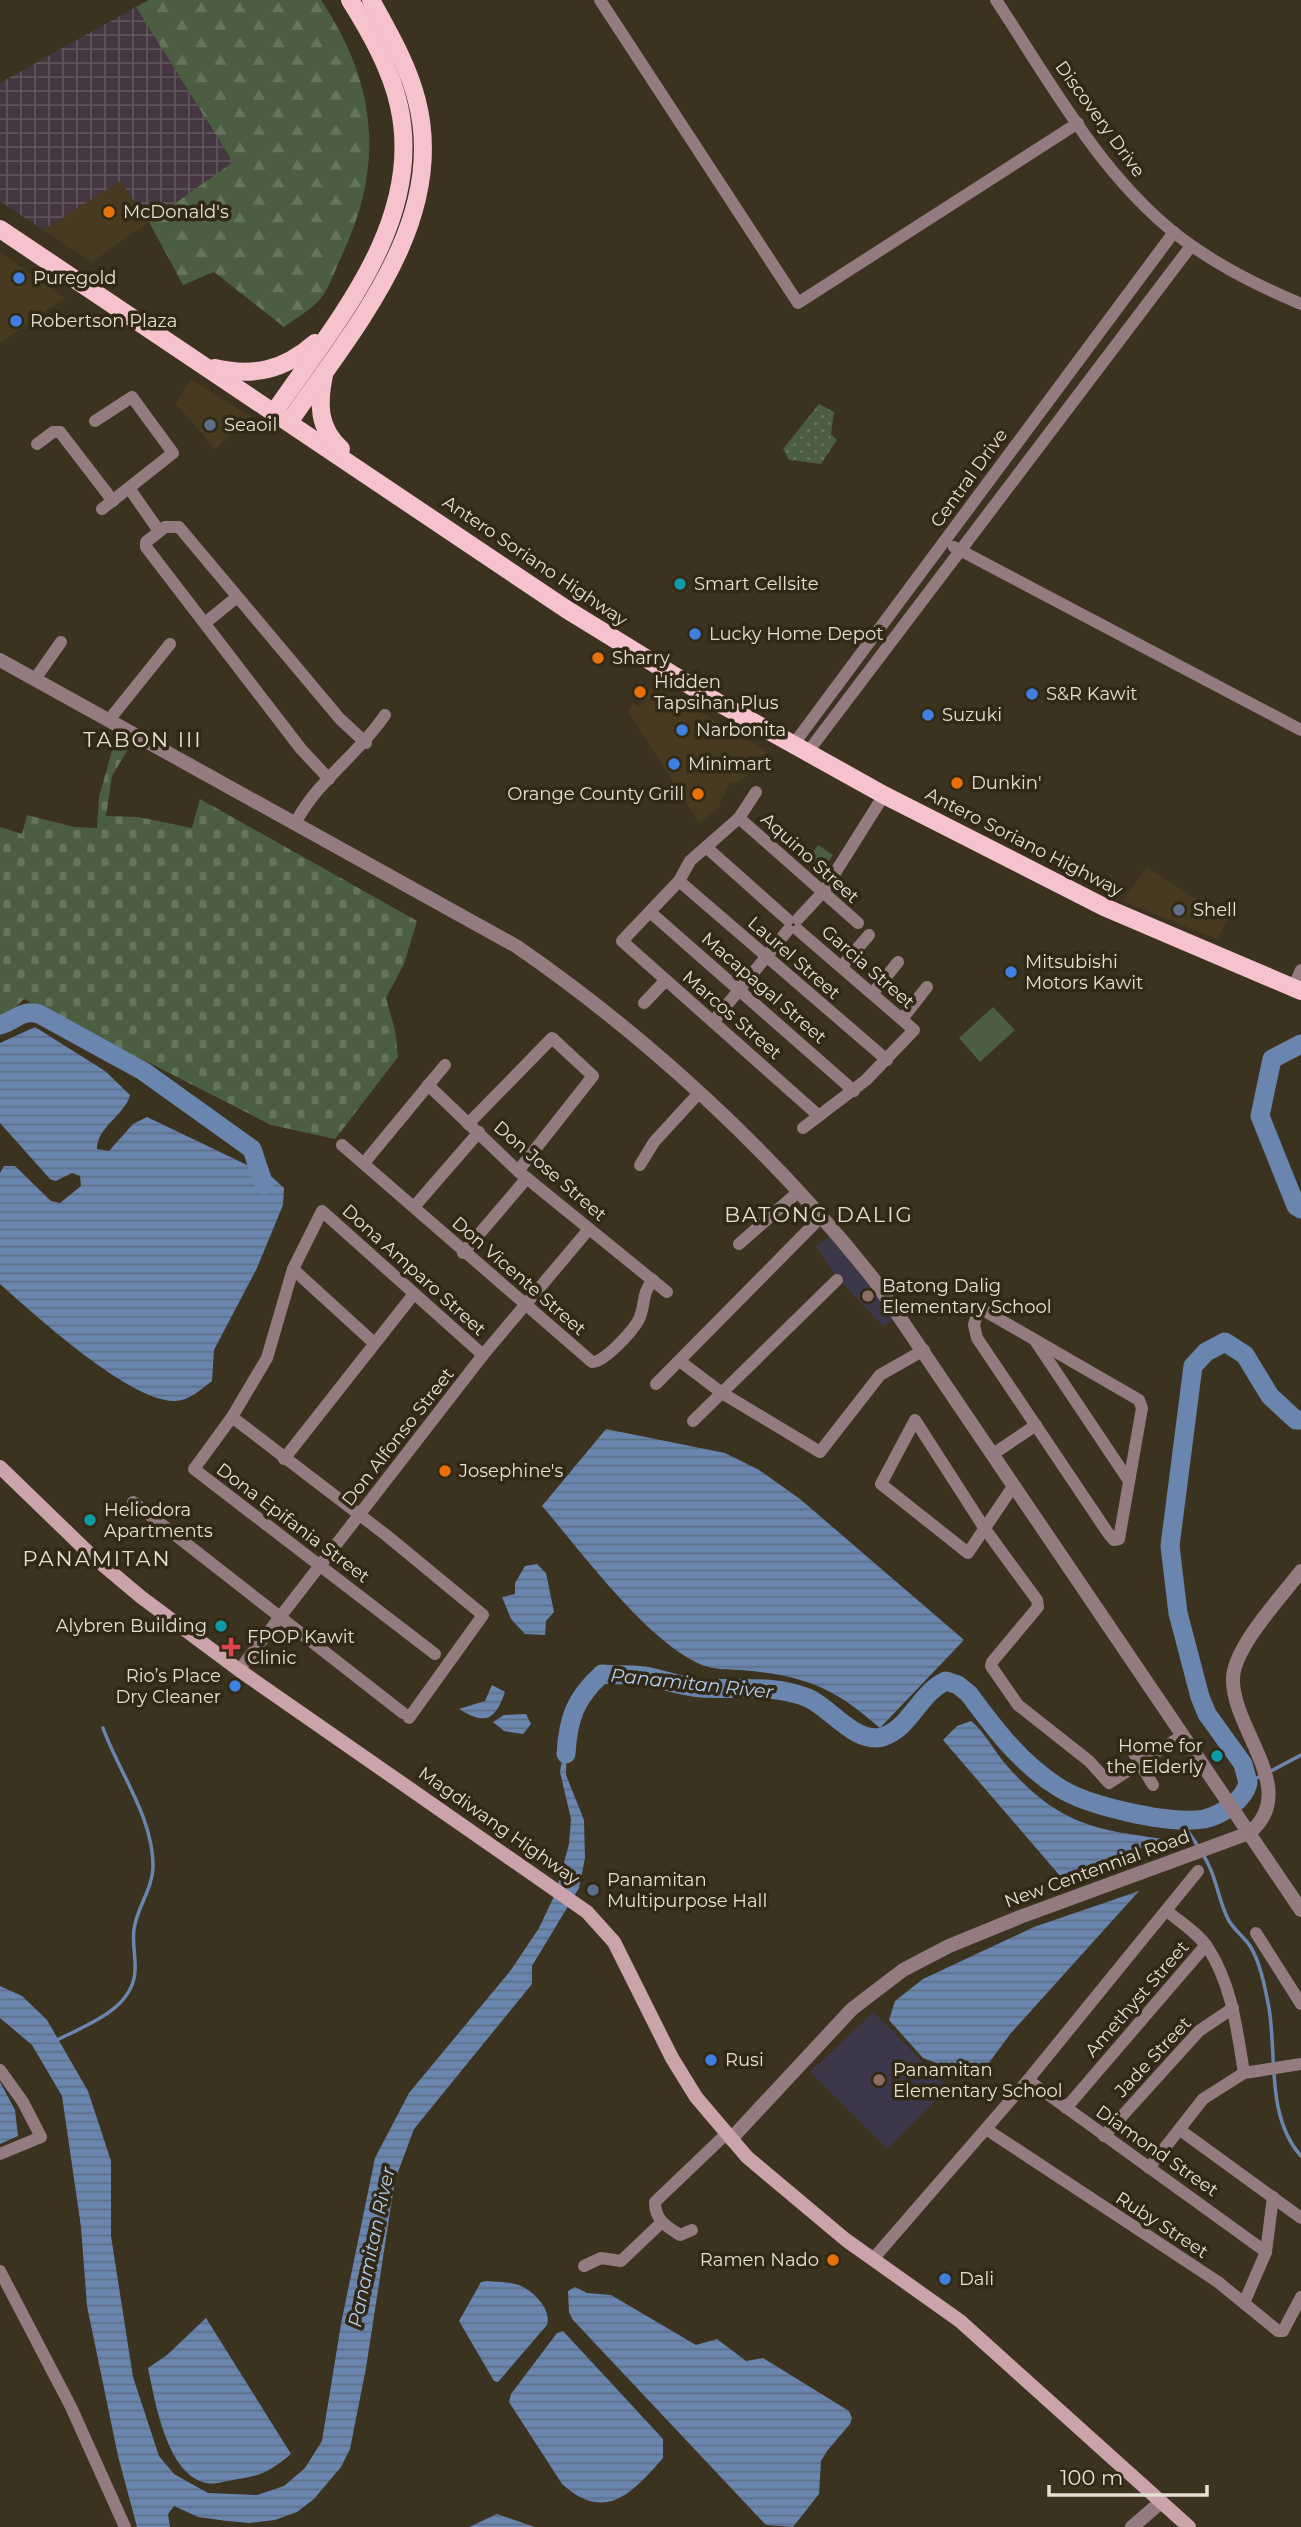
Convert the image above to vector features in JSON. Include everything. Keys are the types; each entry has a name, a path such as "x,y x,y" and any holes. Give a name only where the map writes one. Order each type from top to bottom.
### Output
{"main road":[{"path":"275,411 372,261 388,229 400,188 402,128 394,89 350,0"},
{"path":"290,422 396,259 413,216 421,148 418,104 404,63 371,0"},
{"path":"383,0 391,36"},
{"name":"Antero Soriano Highway","path":"0,229 275,411 566,609 717,702 884,794 1154,931 1297,990"},
{"path":"207,366 241,373 265,371 293,360 328,332"},
{"path":"326,369 320,394 322,420 333,442 366,473"},
{"name":"Magdiwang Highway","path":"0,1467 131,1588 239,1670 575,1903 611,1936 673,2058 696,2097 728,2136 786,2193 960,2321 1189,2527"}],"street":[{"path":"600,0 798,303 1077,123"},
{"name":"Discovery Drive","path":"996,0 1077,123 1123,183 1191,246 1251,282 1301,304"},
{"name":"Central Drive","path":"800,749 944,542 1174,232"},
{"name":"Central Drive","path":"800,749 960,551 1191,246"},
{"path":"37,444 53,432 60,432 108,505 173,452 131,396 95,421"},
{"path":"129,488 159,531"},
{"path":"329,779 301,749 146,547 146,542 167,526 179,527 340,719 366,743"},
{"path":"944,542 1301,730"},
{"path":"205,623 237,597"},
{"path":"35,679 61,642"},
{"path":"109,720 170,644"},
{"path":"0,660 516,946 566,980 699,1093 822,1216 924,1350 1301,1910"},
{"path":"296,822 311,796 366,743 385,715"},
{"path":"650,912 679,881 690,861 739,818 756,792"},
{"path":"713,1022 823,892 884,794"},
{"name":"Aquino Street","path":"739,818 858,923"},
{"name":"Garcia Street","path":"706,847 914,1030 887,1060"},
{"name":"Laurel Street","path":"679,881 887,1060"},
{"name":"Marcos Street","path":"650,912 622,941 819,1116"},
{"name":"Macapagal Street","path":"650,912 854,1091"},
{"path":"842,966 869,935"},
{"path":"873,993 898,962"},
{"path":"1297,990 1301,970"},
{"path":"645,1003 666,980"},
{"path":"902,1019 927,987"},
{"path":"463,1253 523,1175 593,1076 552,1038 468,1124"},
{"path":"803,1128 854,1091 887,1060"},
{"path":"364,1163 445,1065"},
{"name":"Don Jose Street","path":"428,1085 523,1175 667,1292"},
{"path":"640,1165 654,1142 699,1093"},
{"path":"414,1207 479,1132"},
{"name":"Don Vicente Street","path":"342,1146 592,1362 598,1362 639,1319 643,1292 653,1280"},
{"path":"739,1244 798,1192"},
{"name":"Dona Epifania Street","path":"322,1211 293,1269 267,1358 232,1417 194,1469 435,1654"},
{"name":"Dona Amparo Street","path":"322,1211 483,1356"},
{"path":"656,1384 681,1362 822,1216"},
{"name":"Don Alfonso Street","path":"239,1670 322,1567 483,1356 589,1229"},
{"path":"293,1269 374,1343"},
{"path":"693,1420 837,1280"},
{"path":"284,1460 413,1295"},
{"path":"985,1311 1034,1340 1139,1400 1142,1408 1119,1539 1114,1540 977,1338 974,1325 978,1314 985,1311"},
{"path":"1034,1340 1129,1481"},
{"path":"681,1362 722,1394 820,1452 880,1375 924,1350"},
{"path":"133,1502 406,1715 483,1615 232,1417"},
{"path":"1014,1485 985,1529 968,1553 881,1484 912,1421 915,1420 985,1529 1037,1600 1038,1607 992,1661 991,1667 1018,1705 1089,1762 1109,1783 1183,1735"},
{"path":"993,1454 1036,1425"},
{"name":"New Centennial Road","path":"728,2136 845,2016 890,1979 977,1934 1249,1833 1267,1818 1275,1804 1273,1770 1239,1706 1233,1680 1234,1667 1247,1644 1301,1571"},
{"path":"1129,1745 1153,1784"},
{"path":"873,2259 1028,2080 1198,1871"},
{"path":"1167,1911 1206,1945 1223,1979 1233,2008 1248,2072"},
{"path":"1256,1933 1301,2004"},
{"name":"Amethyst Street","path":"1066,2108 1206,1945"},
{"name":"Jade Street","path":"1104,2136 1199,2031 1233,2008"},
{"path":"1149,2168 1203,2099 1248,2072 1296,2065"},
{"path":"0,2070 23,2102 41,2137 0,2154"},
{"name":"Diamond Street","path":"1028,2080 1266,2252"},
{"name":"Ruby Street","path":"986,2129 1218,2282 1280,2332 1285,2328 1301,2297"},
{"path":"1180,2130 1301,2218"},
{"path":"692,2230 680,2235 661,2223 655,2211 655,2202 728,2136"},
{"path":"1244,2303 1266,2252 1273,2197"},
{"path":"584,2266 601,2258 621,2261 661,2223"},
{"path":"0,2271 71,2407 125,2527"},
{"path":"1132,2527 1161,2502"}],"shaded area":[{"path":"136,7 233,162 149,222 120,181 43,230 0,201 0,83"},
{"path":"120,181 149,222 92,262 43,230"},
{"name":"Robertson Plaza","path":"0,252 65,298 0,343"},
{"path":"191,379 251,417 215,449 176,404"},
{"path":"653,684 767,751 758,767 735,784 730,781 718,809 699,823 628,711 633,703 640,707"},
{"name":"Shell","path":"1147,867 1228,920 1217,939 1122,901"},
{"name":"Batong Dalig Elementary School","path":"833,1235 897,1318 883,1326 834,1274 816,1246"},
{"name":"Panamitan Elementary School","path":"874,2012 948,2088 887,2149 810,2072"}],"green space":[{"path":"149,0 321,0 354,62 368,124 369,155 365,187 356,219 325,292 314,305 284,327 214,272 183,285 149,222 233,162 136,7"},
{"path":"819,404 834,412 831,434 837,440 821,464 789,460 783,449"},
{"path":"117,733 133,741 112,776 106,816 138,817 192,828 200,799 417,921 404,964 386,998 395,1030 398,1057 335,1139 271,1125 24,999 0,1022 0,827 22,834 27,815 74,827 97,828 99,797"},
{"path":"818,845 833,855 824,868 809,858"},
{"path":"993,1007 1015,1030 980,1062 959,1038"}],"water":[{"path":"35,1027 105,1071 130,1095 123,1109 101,1134 97,1149 109,1151 133,1124 147,1117 272,1177 284,1188 283,1205 257,1268 214,1350 212,1381 185,1399 174,1401 155,1397 108,1372 59,1335 0,1284 0,1173 4,1166 15,1166 51,1201 60,1203 81,1186 80,1176 72,1173 56,1181 50,1179 0,1123 0,1043"},
{"path":"606,1429 725,1453 759,1470 800,1499 964,1640 880,1728 836,1695 806,1682 746,1670 710,1668 684,1655 662,1639 618,1595 542,1506"},
{"path":"537,1564 546,1573 554,1612 546,1621 545,1635 525,1634 511,1619 502,1597 515,1594 515,1583 525,1566"},
{"path":"492,1685 505,1692 493,1714 482,1718 459,1709 485,1701"},
{"path":"526,1714 531,1724 523,1734 504,1731 493,1722 504,1715"},
{"path":"971,1721 1026,1786 1061,1812 1097,1827 1165,1839 1061,1877 943,1740 957,1726"},
{"path":"567,1729 566,1775 584,1820 585,1858 579,1888 532,1966 532,1984 414,2129 395,2180 366,2368 350,2449 341,2467 314,2499 297,2512 275,2520 250,2523 198,2517 174,2506 168,2514 170,2527 137,2527 118,2456 87,2306 81,2227 62,2096 32,2045 0,2018 0,1986 22,1996 47,2020 88,2091 111,2161 111,2236 133,2377 159,2456 174,2474 208,2493 257,2495 284,2486 305,2468 322,2441 341,2324 375,2158 409,2093 511,1970 539,1928 556,1892 569,1844 571,1819 560,1772"},
{"path":"1139,1891 1011,2033 985,2068 976,2073 968,2075 923,2058 889,2020 895,2001 923,1979 1034,1927"},
{"path":"0,2082 15,2110 18,2136 0,2144"},
{"path":"481,2282 513,2284 526,2289 537,2297 545,2308 548,2320 547,2325 498,2382 494,2381 459,2321"},
{"path":"575,2287 587,2293 611,2295 696,2345 717,2339 746,2361 763,2358 849,2411 852,2418 850,2424 821,2461 819,2494 793,2527 766,2525 573,2320 569,2312 568,2291"},
{"path":"206,2318 291,2454 258,2475 213,2484 193,2477 182,2467 173,2452 159,2417 148,2368 167,2355"},
{"path":"563,2331 663,2439 663,2458 641,2482 618,2499 592,2502 562,2484 509,2402 511,2394 557,2333"},
{"path":"497,2514 535,2527 469,2527"}],"waterway":[{"path":"0,1025 23,1014 39,1014 143,1071 252,1149 264,1185"},
{"name":"Panamitan River","path":"1301,1044 1272,1059 1260,1116 1296,1206 1301,1209"},
{"name":"Panamitan River","path":"566,1754 571,1720 579,1701 602,1674 644,1676 695,1687 769,1689 795,1694 817,1703 853,1730 872,1738 882,1737 900,1727 929,1694 946,1681 958,1685 969,1694 1020,1756 1044,1778 1071,1794 1108,1807 1151,1817 1189,1820 1218,1814 1237,1801 1248,1783 1243,1764 1207,1714 1200,1697 1178,1613 1170,1546 1193,1366 1206,1352 1225,1342 1245,1355 1270,1396 1296,1420 1301,1420"},
{"path":"55,2041 93,2023 126,1996 135,1971 136,1921 152,1876 152,1849 148,1831 103,1728"},
{"path":"1269,1772 1301,1755"},
{"path":"1248,1783 1262,1775"},
{"path":"1180,1820 1198,1846"},
{"path":"1202,1853 1227,1917 1250,1946 1260,1968 1269,2008 1278,2105 1282,2123 1301,2156"}],"place":[{"name":"McDonald's","path":"109,212"},
{"name":"Puregold","path":"19,278"},
{"name":"Robertson Plaza","path":"16,321"},
{"name":"Seaoil","path":"210,425"},
{"name":"Smart Cellsite","path":"680,584"},
{"name":"Lucky Home Depot","path":"695,634"},
{"name":"Sharry","path":"598,658"},
{"name":"Hidden Tapsihan Plus","path":"640,692"},
{"name":"S&R Kawit","path":"1032,694"},
{"name":"Suzuki","path":"928,715"},
{"name":"Narbonita","path":"682,730"},
{"name":"Minimart","path":"674,764"},
{"name":"Dunkin'","path":"957,783"},
{"name":"Orange County Grill","path":"698,794"},
{"name":"Shell","path":"1179,910"},
{"name":"Mitsubishi Motors Kawit","path":"1011,972"},
{"name":"Batong Dalig Elementary School","path":"868,1296"},
{"name":"Josephine's","path":"445,1471"},
{"name":"Heliodora Apartments","path":"90,1520"},
{"name":"Alybren Building","path":"221,1626"},
{"name":"FPOP Kawit Clinic","path":"231,1647"},
{"name":"Rio’s Place Dry Cleaner","path":"235,1686"},
{"name":"Home for the Elderly","path":"1217,1756"},
{"name":"Panamitan Multipurpose Hall","path":"593,1890"},
{"name":"Rusi","path":"711,2060"},
{"name":"Panamitan Elementary School","path":"879,2080"},
{"name":"Ramen Nado","path":"833,2260"},
{"name":"Dali","path":"945,2279"}],"district":[{"name":"TABON III","path":"143,740"},
{"name":"BATONG DALIG","path":"819,1215"},
{"name":"PANAMITAN","path":"97,1559"}]}
